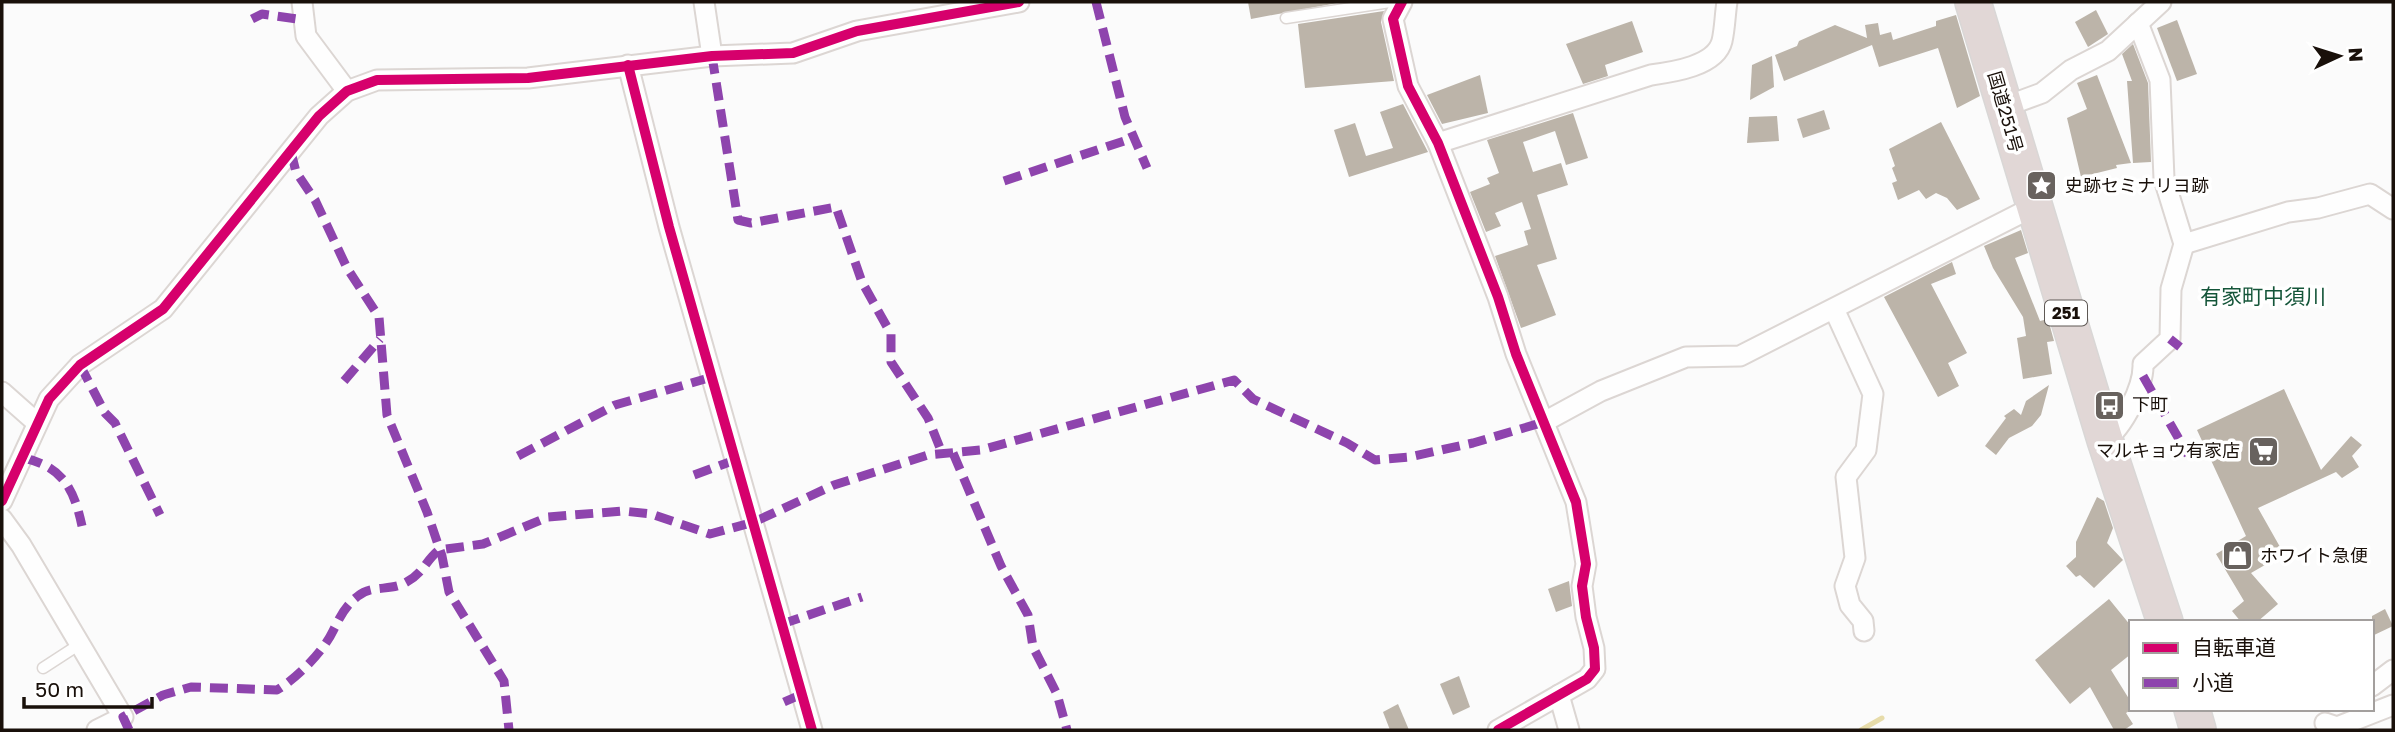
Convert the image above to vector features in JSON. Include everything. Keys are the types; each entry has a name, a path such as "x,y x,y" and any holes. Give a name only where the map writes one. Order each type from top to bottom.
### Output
{"highway":[{"name":"国道251号","path":"1973,2 2105,440 2164,620"},
{"path":"2193,711 2198,730"}],"street":[{"path":"302,2 306,36 346,91"},
{"path":"704,2 712,56"},
{"path":"2,501 49,399 80,365 163,309 319,116 346,91 377,80 528,78 712,56 793,52 857,31 1020,2"},
{"path":"1402,2 1394,19 1408,86 1438,143 1576,502 1586,564 1583,596 1594,648 1595,669 1587,679 1498,730"},
{"path":"1438,143 1651,75 1678,71 1716,54 1722,42 1727,2"},
{"path":"2004,107 2042,93 2071,70 2109,51 2159,2"},
{"path":"2105,440 2115,433 2143,376 2143,365 2169,339 2171,289 2184,244 2164,179 2160,80 2138,23"},
{"path":"628,65 669,227 812,730"},
{"path":"2184,244 2288,212 2318,208 2370,194 2393,214"},
{"path":"1544,422 1601,391 1686,356 1740,356 2033,207"},
{"path":"1834,309 1873,394 1866,450 1846,477 1855,558 1845,586 1850,605 1863,621 1864,631"},
{"path":"2,392 37,423"},
{"path":"2,519 81,643 123,718 97,730"},
{"path":"2374,684 2393,670"},
{"path":"1559,695 1569,730"},
{"path":"2320,727 2337,727 2393,705"},
{"path":"2320,727 2340,711"}],"lane":[{"path":"1286,18 1390,2"},
{"path":"43,668 81,643"}],"building":[{"path":"1248,2 1343,2 1251,19"},
{"path":"2096,10 2108,34 2088,47 2075,22"},
{"path":"1384,11 1381,22 1394,81 1305,88 1298,24"},
{"path":"1956,15 1980,96 1957,108 1938,48 1879,67 1872,45 1784,81 1775,55 1835,25 1867,38 1865,25 1878,23 1880,35 1891,32 1893,40 1936,26 1936,21"},
{"path":"2177,20 2197,74 2177,81 2157,28"},
{"path":"1632,21 1643,52 1605,65 1608,76 1583,84 1566,44"},
{"path":"2133,44 2148,83 2151,162 2133,163 2127,81 2132,81 2122,54"},
{"path":"1772,56 1774,87 1750,100 1752,65"},
{"path":"1480,75 1488,113 1442,124 1427,95"},
{"path":"2097,75 2131,163 2116,165 2117,168 2081,177 2067,118 2087,109 2077,83"},
{"path":"1403,104 1428,152 1349,177 1334,130 1355,123 1366,156 1393,148 1380,112"},
{"path":"1824,110 1830,129 1803,138 1797,119"},
{"path":"1573,113 1588,158 1566,165 1555,131 1523,142 1533,172 1561,163 1568,185 1537,195 1557,259 1537,265 1556,315 1521,328 1495,256 1528,245 1524,231 1531,229 1522,202 1495,213 1501,226 1486,232 1470,192 1490,184 1487,178 1499,173 1487,140"},
{"path":"1777,116 1779,141 1747,143 1749,117"},
{"path":"1941,122 1980,199 1957,210 1947,198 1936,193 1926,199 1919,190 1898,200 1892,183 1897,181 1889,149"},
{"path":"2021,230 2028,253 2015,258 2040,321 2048,319 2054,341 2047,342 2052,374 2023,379 2017,338 2026,336 2023,317 1993,268 1984,246"},
{"path":"1952,262 1956,274 1931,284 1967,353 1948,363 1959,386 1938,397 1884,297"},
{"path":"2049,385 2041,415 2032,426 2009,438 1996,455 1985,446 2006,418 2004,416 2014,409 2021,415 2026,401"},
{"path":"2284,389 2321,470 2351,436 2362,445 2352,456 2359,467 2342,478 2336,472 2258,508 2284,554 2251,573 2278,604 2259,620 2239,620 2232,611 2244,601 2216,554 2246,536 2197,430"},
{"path":"2097,497 2104,501 2113,528 2107,543 2123,560 2094,588 2080,575 2076,577 2066,566 2076,557 2076,542"},
{"path":"1569,581 1572,606 1556,612 1548,589"},
{"path":"2109,599 2129,624 2129,656 2111,670 2129,699 2129,711 2126,713 2133,724 2124,730 2114,730 2090,687 2070,704 2035,660"},
{"path":"2385,609 2393,626 2374,635 2372,616"},
{"path":"1459,676 1470,707 1453,715 1440,684"},
{"path":"1398,704 1409,730 1390,730 1383,712"}],"waterway":[{"path":"1861,730 1882,718"}],"marked path":[{"path":"1096,2 1125,117 1147,168"},
{"path":"252,19 262,14 304,20"},
{"path":"712,56 738,220 751,223 836,207 862,282 891,334 891,362 928,418 942,453"},
{"path":"1004,181 1133,138"},
{"path":"291,152 296,172 315,200 347,268 379,317 387,415 427,512 442,556 449,592 504,681 509,730"},
{"path":"344,381 380,339"},
{"path":"2170,339 2180,347"},
{"path":"80,365 105,413 115,423 160,515"},
{"path":"2143,376 2188,455"},
{"path":"518,456 615,405 712,377"},
{"path":"129,730 123,717 163,695 191,687 277,690 301,672 316,656 346,608 363,593 405,583 439,550 483,544 548,517 623,511 651,514 710,534 754,522 834,485 928,455 981,450 1234,380 1253,399 1347,443 1375,460 1409,457 1473,443 1544,422"},
{"path":"953,453 1001,566 1028,615 1033,647 1057,694 1067,730"},
{"path":"24,458 48,467 65,481 75,501 82,526"},
{"path":"694,475 735,460"},
{"path":"782,624 862,597"},
{"path":"784,702 800,695"}],"cycle path":[{"path":"2,501 49,399 80,365 163,309 319,116 347,91 377,80 528,78 712,56 793,53 857,31 1019,2"},
{"path":"1402,2 1393,19 1408,86 1438,143 1498,297 1516,354 1576,502 1586,564 1582,586 1594,648 1595,669 1587,679 1498,730"},
{"path":"628,65 669,227 812,730"}],"place":[{"name":"史跡セミナリヨ跡","path":"2042,186"},
{"name":"下町","path":"2109,405"},
{"name":"マルキョウ有家店","path":"2263,451"},
{"name":"ホワイト急便","path":"2237,556"}],"district":[{"name":"有家町中須川","path":"2263,297"}]}
